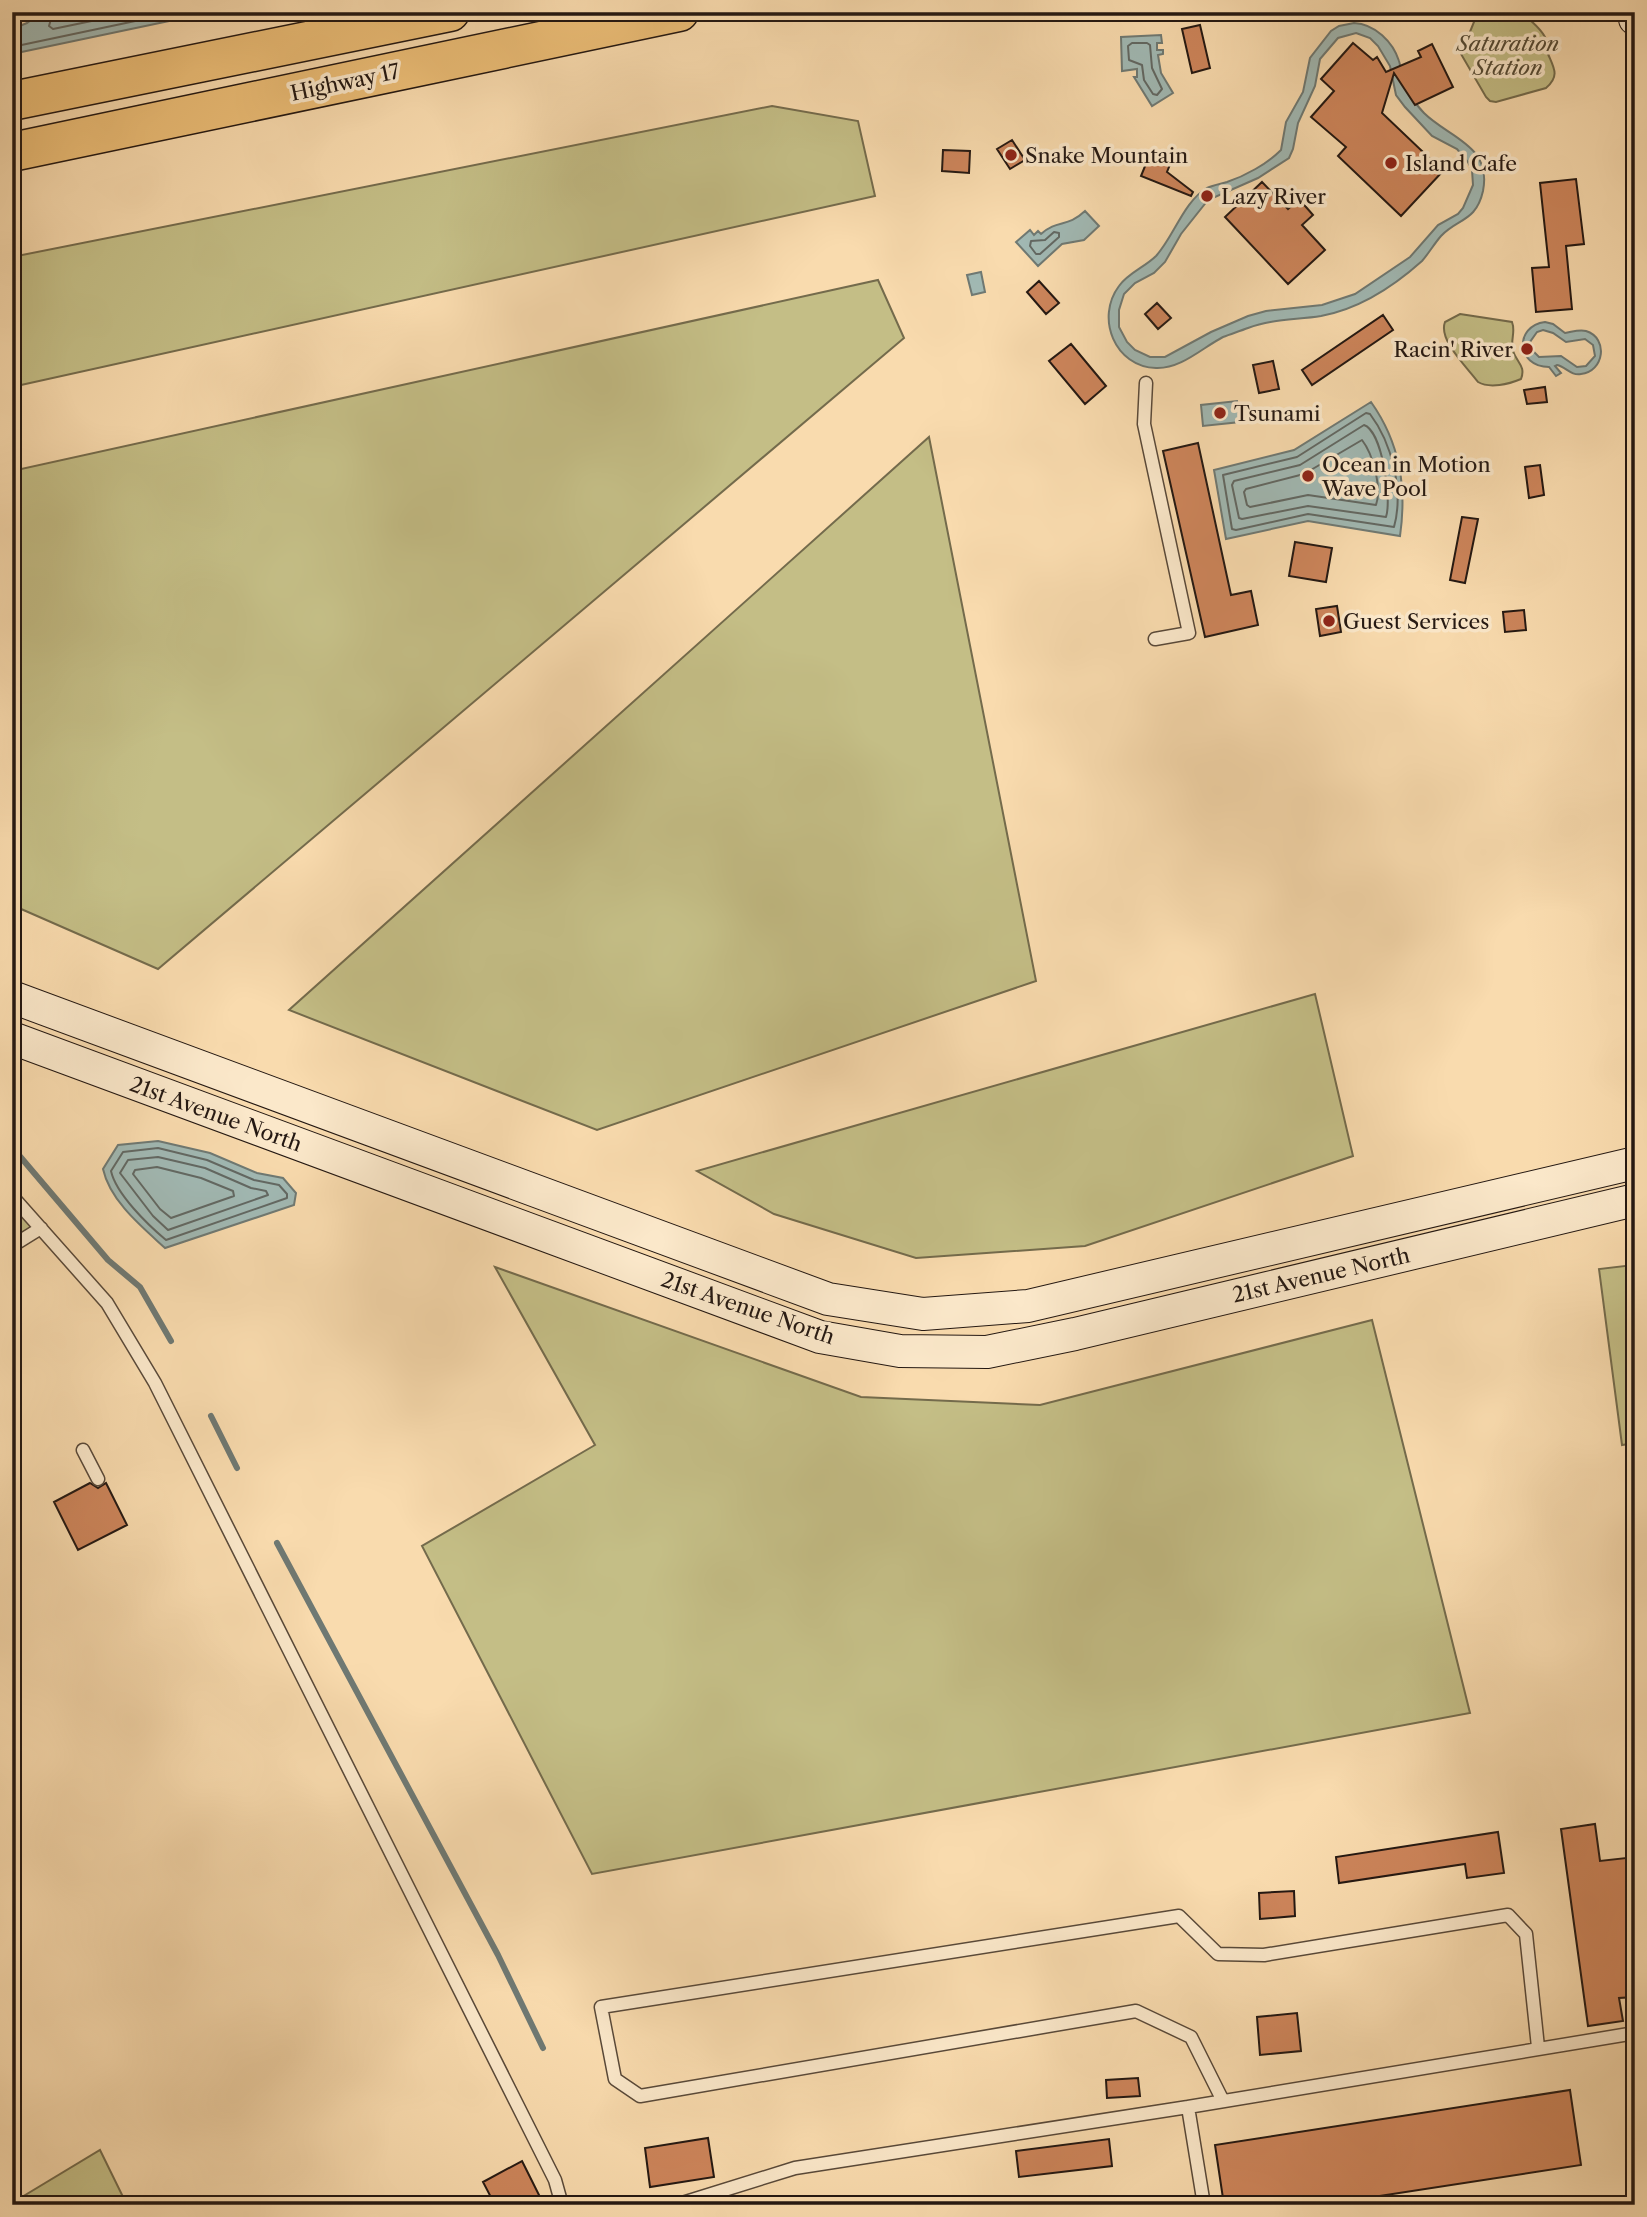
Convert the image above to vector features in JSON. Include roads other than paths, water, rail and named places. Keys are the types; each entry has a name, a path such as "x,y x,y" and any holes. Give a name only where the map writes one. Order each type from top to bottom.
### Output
{"highway":[{"path":"12,101 450,12"},
{"name":"Highway 17","path":"12,152 679,12"}],"street":[{"path":"1634,12 1635,19"},
{"name":"21st Avenue North","path":"12,997 828,1299 923,1314 1028,1306 1635,1163"},
{"name":"21st Avenue North","path":"12,1038 820,1337 900,1351 987,1352 1075,1334 1635,1200"}],"lane":[{"path":"1146,383 1144,424 1189,633 1156,639"},
{"path":"12,1196 107,1303 155,1383 549,2169 562,2205"},
{"path":"12,1246 41,1228"},
{"path":"83,1450 98,1479"},
{"path":"1223,2101 1191,2037 1136,2011 640,2095 615,2079 601,2007 1180,1916 1218,1954 1264,1955 1508,1914 1526,1934 1538,2047"},
{"path":"676,2205 795,2168 1188,2107 1635,2033"},
{"path":"1188,2107 1204,2205"}],"water":[{"path":"41,12 212,12 12,54 12,29 27,23"},
{"name":"Lazy River","path":"1362,24 1382,35 1396,54 1401,75 1417,105 1434,122 1475,153 1484,175 1483,191 1476,209 1447,230 1411,271 1387,288 1349,308 1321,316 1257,325 1223,337 1174,365 1156,368 1142,366 1130,359 1113,339 1109,326 1112,299 1119,286 1156,256 1185,210 1199,194 1209,187 1248,173 1281,150 1286,122 1303,92 1310,58 1331,31 1339,26","holes":["1356,33 1370,38 1390,66 1396,95 1405,107 1432,136 1457,149 1468,162 1472,170 1473,185 1463,208 1458,214 1438,225 1410,257 1355,294 1322,305 1266,311 1248,316 1165,357 1150,357 1135,350 1119,327 1119,310 1124,294 1165,262 1181,234 1208,200 1258,178 1289,158 1298,123 1315,86 1320,59 1338,38"]},
{"path":"1161,35 1162,43 1157,43 1157,50 1163,50 1163,54 1158,55 1161,73 1173,93 1152,106 1134,77 1137,77 1137,69 1122,71 1121,37"},
{"path":"1085,211 1099,226 1084,240 1062,244 1038,266 1016,242 1030,230 1034,235 1038,231 1041,234 1053,226 1073,220"},
{"path":"981,272 985,292 972,295 967,275"},
{"name":"Racin' River","path":"1545,322 1553,324 1565,333 1586,331 1598,340 1601,347 1599,361 1589,372 1581,374 1574,374 1557,365 1555,366 1561,373 1556,376 1549,367 1530,361 1525,354 1524,338 1535,325","holes":["1543,330 1566,342 1585,339 1593,345 1595,356 1586,366 1577,367 1561,356 1539,357 1530,342 1537,332"]},
{"name":"Tsunami","path":"1237,401 1240,422 1203,426 1201,405"},
{"name":"Ocean in Motion Wave Pool","path":"1371,402 1389,433 1399,466 1402,483 1400,536 1308,521 1226,539 1214,470 1294,450"},
{"path":"158,1141 210,1153 257,1173 283,1178 296,1193 294,1205 165,1248 120,1203 112,1192 103,1169 118,1145"}],"waterway":[{"path":"12,1147 108,1260 140,1287 171,1341"},
{"path":"211,1416 237,1468"},
{"path":"277,1543 498,1955 543,2048"}],"place":[{"name":"Snake Mountain","path":"1011,155"},
{"name":"Island Cafe","path":"1391,163"},
{"name":"Lazy River","path":"1207,196"},
{"name":"Racin' River","path":"1527,349"},
{"name":"Tsunami","path":"1220,413"},
{"name":"Ocean in Motion Wave Pool","path":"1308,476"},
{"name":"Guest Services","path":"1329,621"}],"park label":[{"name":"Saturation Station","path":"1508,55"}]}
